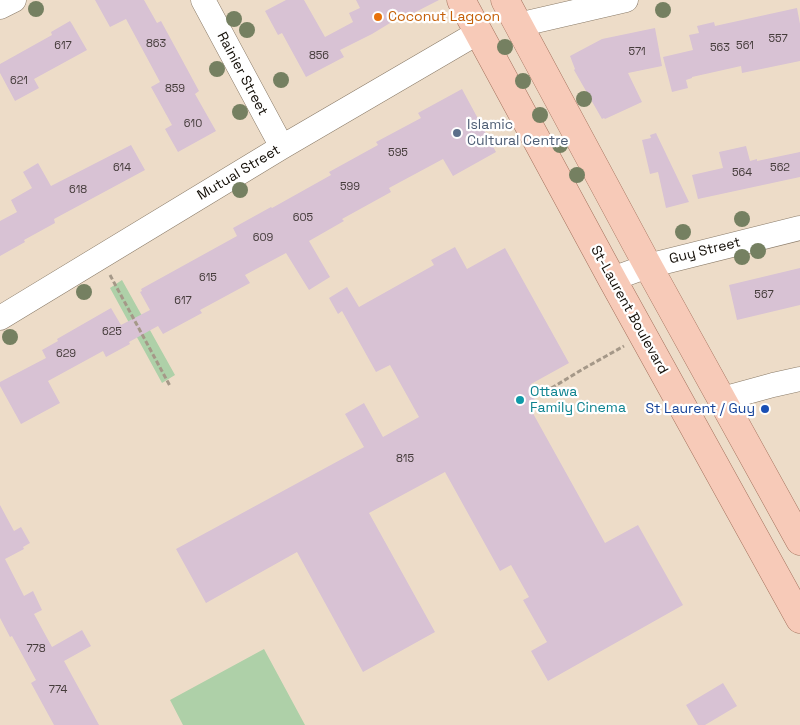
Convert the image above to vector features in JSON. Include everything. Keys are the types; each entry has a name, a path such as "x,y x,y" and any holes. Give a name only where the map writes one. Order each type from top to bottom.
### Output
{"main road":[{"name":"St-Laurent Boulevard","path":"461,0 612,279 800,619"},
{"path":"505,0 648,266 800,541"}],"street":[{"path":"0,7 14,0"},
{"name":"Rainier Street","path":"203,0 282,147"},
{"path":"518,25 626,0"},
{"name":"Mutual Street","path":"0,318 282,147 479,32"},
{"name":"Guy Street","path":"612,279 648,266 800,228"},
{"path":"722,399 800,379"}],"path":[{"path":"101,257 170,386"},
{"path":"545,392 629,343"}],"green space":[{"path":"122,280 175,375 162,383 110,288"},
{"path":"264,649 305,725 183,725 170,700"}],"building":[{"path":"95,0 144,0 157,23 161,21 199,91 195,94 216,131 178,152 165,129 172,125 151,87 160,82 126,19 110,27"},
{"path":"286,0 304,0 325,37 353,22 349,13 360,8 356,0 439,0 396,22 395,20 340,50 344,57 306,77 282,33 278,35 265,11"},
{"path":"797,8 800,24 800,61 742,73 741,66 692,77 686,80 688,88 672,92 663,57 693,50 689,35 699,33 697,26 714,22 715,26"},
{"path":"70,21 87,50 34,79 39,88 15,101 0,73 0,64 52,35 51,32"},
{"path":"655,28 662,66 628,73 642,102 602,119 574,70 570,56 602,39"},
{"path":"462,89 496,152 453,176 443,159 389,188 391,192 342,219 344,221 309,241 330,277 309,290 286,253 245,275 250,283 200,310 202,313 163,334 158,326 106,357 103,351 48,381 60,403 21,424 0,386 0,382 46,358 42,350 58,341 57,339 111,308 121,325 150,310 140,292 142,291 141,289 237,236 233,228 331,175 329,172 378,145 376,142 421,118 418,113"},
{"path":"656,133 689,202 666,208 658,172 650,174 642,140 651,138 650,135"},
{"path":"131,145 145,170 54,219 55,223 0,256 0,221 17,212 11,200 32,188 23,172 38,163 51,186"},
{"path":"746,146 750,161 800,152 800,177 698,199 692,175 723,168 719,152"},
{"path":"455,247 467,269 505,248 569,363 531,384 536,406 530,408 605,543 638,525 683,605 548,681 531,651 547,642 523,600 529,597 511,565 500,571 445,472 369,513 435,632 363,672 297,552 206,603 176,549 364,447 345,414 364,403 383,437 419,417 390,365 376,372 342,311 338,314 329,298 347,287 359,307 434,265 431,260"},
{"path":"800,268 800,305 737,320 729,285"},
{"path":"0,505 14,531 21,527 30,543 23,547 24,549 5,559 24,596 33,591 42,610 34,614 52,647 82,630 91,646 64,661 99,725 54,725 31,683 36,680 0,618"},
{"path":"723,683 737,706 705,725 698,725 686,705"}],"place":[{"name":"Coconut Lagoon","path":"378,17"},
{"name":"Islamic Cultural Centre","path":"457,133"},
{"name":"Ottawa Family Cinema","path":"520,400"},
{"name":"St Laurent / Guy","path":"765,409"}]}
